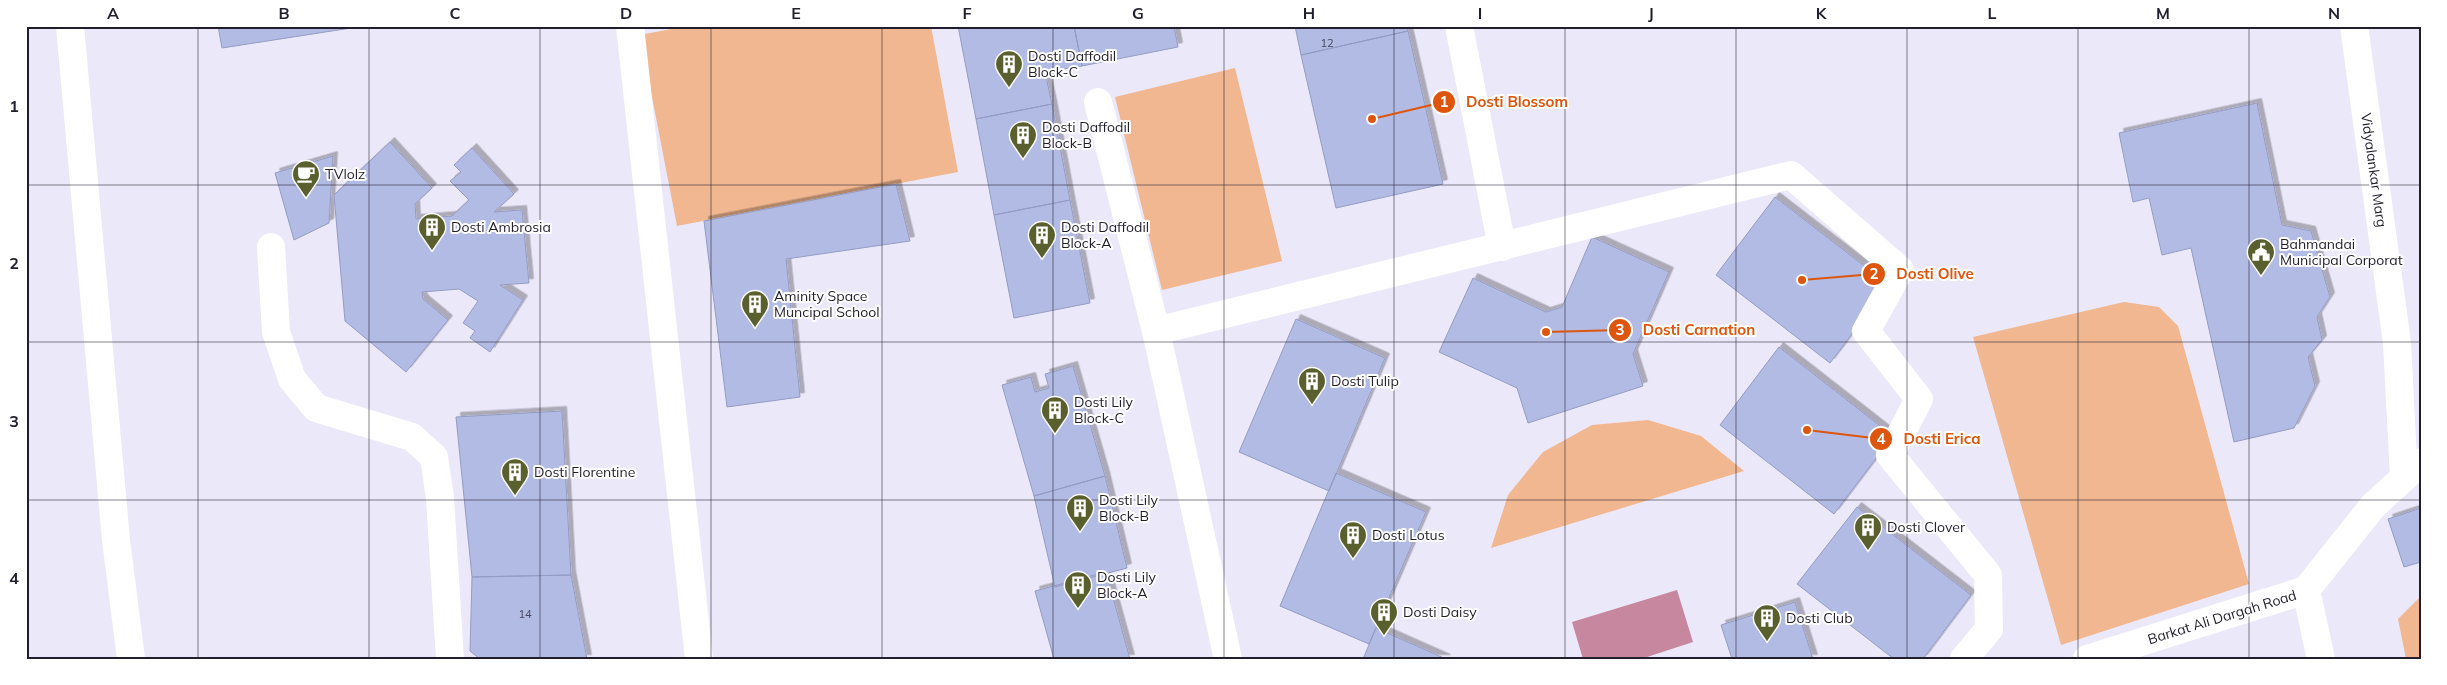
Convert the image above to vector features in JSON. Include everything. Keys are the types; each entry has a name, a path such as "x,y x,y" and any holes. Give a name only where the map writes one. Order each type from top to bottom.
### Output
{"street":[{"path":"70,26 116,540 131,659"},
{"path":"630,26 699,659"},
{"path":"1459,26 1502,247"},
{"name":"Vidyalankar Marg","path":"2354,26 2397,343 2412,470"},
{"path":"1098,102 1156,331 1228,659"},
{"path":"1156,331 1791,175 1900,270 1866,330 1919,399 1890,455 1988,575 1989,629 1964,659"},
{"path":"271,247 276,332 292,379 316,408 412,437 434,457 440,498 450,659"},
{"path":"2397,343 2421,372"},
{"name":"Barkat Ali Dargah Road","path":"2087,659 2306,590 2373,506 2412,470"},
{"path":"2306,590 2321,659"}],"shaded area":[{"path":"687,26 931,26 958,172 677,226 640,35"},
{"path":"1235,68 1282,261 1162,290 1115,97"},
{"path":"2124,302 2159,307 2178,326 2249,584 2061,645 1973,337"},
{"path":"1648,420 1701,436 1744,471 1491,548 1508,495 1543,452 1592,425"},
{"path":"1677,590 1693,642 1641,659 1583,659 1572,622"},
{"path":"2421,596 2421,659 2406,659 2398,619"}],"building":[{"path":"218,26 364,26 222,48"},
{"name":"Dosti Daffodil Block-C","path":"958,26 1074,26 1082,66 1045,72 1052,104 976,119"},
{"path":"1074,26 1174,26 1178,47 1082,66"},
{"path":"1295,26 1407,26 1408,31 1301,55"},
{"path":"1408,31 1443,184 1336,208 1301,55"},
{"name":"Bahmandai Municipal Corporat","path":"2257,103 2282,225 2311,231 2330,297 2317,317 2322,340 2308,357 2315,386 2294,428 2234,442 2191,248 2162,255 2149,198 2133,202 2119,133"},
{"name":"Dosti Daffodil Block-B","path":"1052,104 1070,200 994,215 976,119"},
{"name":"Dosti Ambrosia","path":"390,142 432,188 415,204 416,219 452,216 469,200 450,181 461,172 454,165 472,148 514,194 494,212 522,210 529,283 500,285 523,300 490,352 470,338 475,331 463,323 478,301 459,289 422,292 423,299 448,320 406,372 345,321 334,195"},
{"name":"TVlolz","path":"333,156 329,223 294,240 275,173"},
{"name":"Aminity Space Muncipal School","path":"896,184 910,241 786,259 800,397 727,407 704,221"},
{"path":"1775,197 1889,285 1830,363 1716,275"},
{"name":"Dosti Daffodil Block-A","path":"1070,200 1090,303 1014,318 994,215"},
{"path":"1592,237 1669,272 1633,354 1643,386 1528,423 1517,388 1439,352 1473,278 1546,312 1562,307"},
{"name":"Dosti Tulip","path":"1296,319 1385,358 1329,491 1239,452"},
{"path":"1779,347 1893,436 1834,514 1720,425"},
{"name":"Dosti Lily Block-C","path":"1073,366 1105,476 1034,496 1002,385 1031,377 1035,392 1049,388 1045,374"},
{"name":"Dosti Florentine","path":"562,411 571,575 472,577 456,417"},
{"name":"Dosti Lotus","path":"1336,473 1426,512 1369,644 1280,606"},
{"name":"Dosti Lily Block-B","path":"1105,476 1127,568 1055,587 1034,496"},
{"name":"Dosti Clover","path":"1857,507 1971,595 1923,659 1894,659 1797,584"},
{"path":"2421,508 2421,562 2404,567 2388,519"},
{"name":"Dosti Lily Block-A","path":"1106,572 1130,659 1054,659 1035,591"},
{"path":"571,575 587,659 480,659 470,651 472,577"},
{"name":"Dosti Club","path":"1795,602 1813,659 1732,659 1721,625"},
{"name":"Dosti Daisy","path":"1376,628 1446,659 1363,659"}],"place":[{"name":"Dosti Daffodil Block-C","path":"1009,88"},
{"name":"Dosti Blossom","path":"1372,119"},
{"name":"Dosti Daffodil Block-B","path":"1023,159"},
{"name":"TVlolz","path":"306,198"},
{"name":"Dosti Ambrosia","path":"432,251"},
{"name":"Dosti Daffodil Block-A","path":"1042,259"},
{"name":"Bahmandai Municipal Corporat","path":"2261,276"},
{"name":"Dosti Olive","path":"1802,280"},
{"name":"Aminity Space Muncipal School","path":"755,328"},
{"name":"Dosti Carnation","path":"1546,332"},
{"name":"Dosti Tulip","path":"1312,405"},
{"name":"Dosti Erica","path":"1807,430"},
{"name":"Dosti Lily Block-C","path":"1055,434"},
{"name":"Dosti Florentine","path":"515,496"},
{"name":"Dosti Lily Block-B","path":"1080,532"},
{"name":"Dosti Clover","path":"1868,551"},
{"name":"Dosti Lotus","path":"1353,559"},
{"name":"Dosti Lily Block-A","path":"1078,609"},
{"name":"Dosti Daisy","path":"1384,636"},
{"name":"Dosti Club","path":"1767,642"}]}
